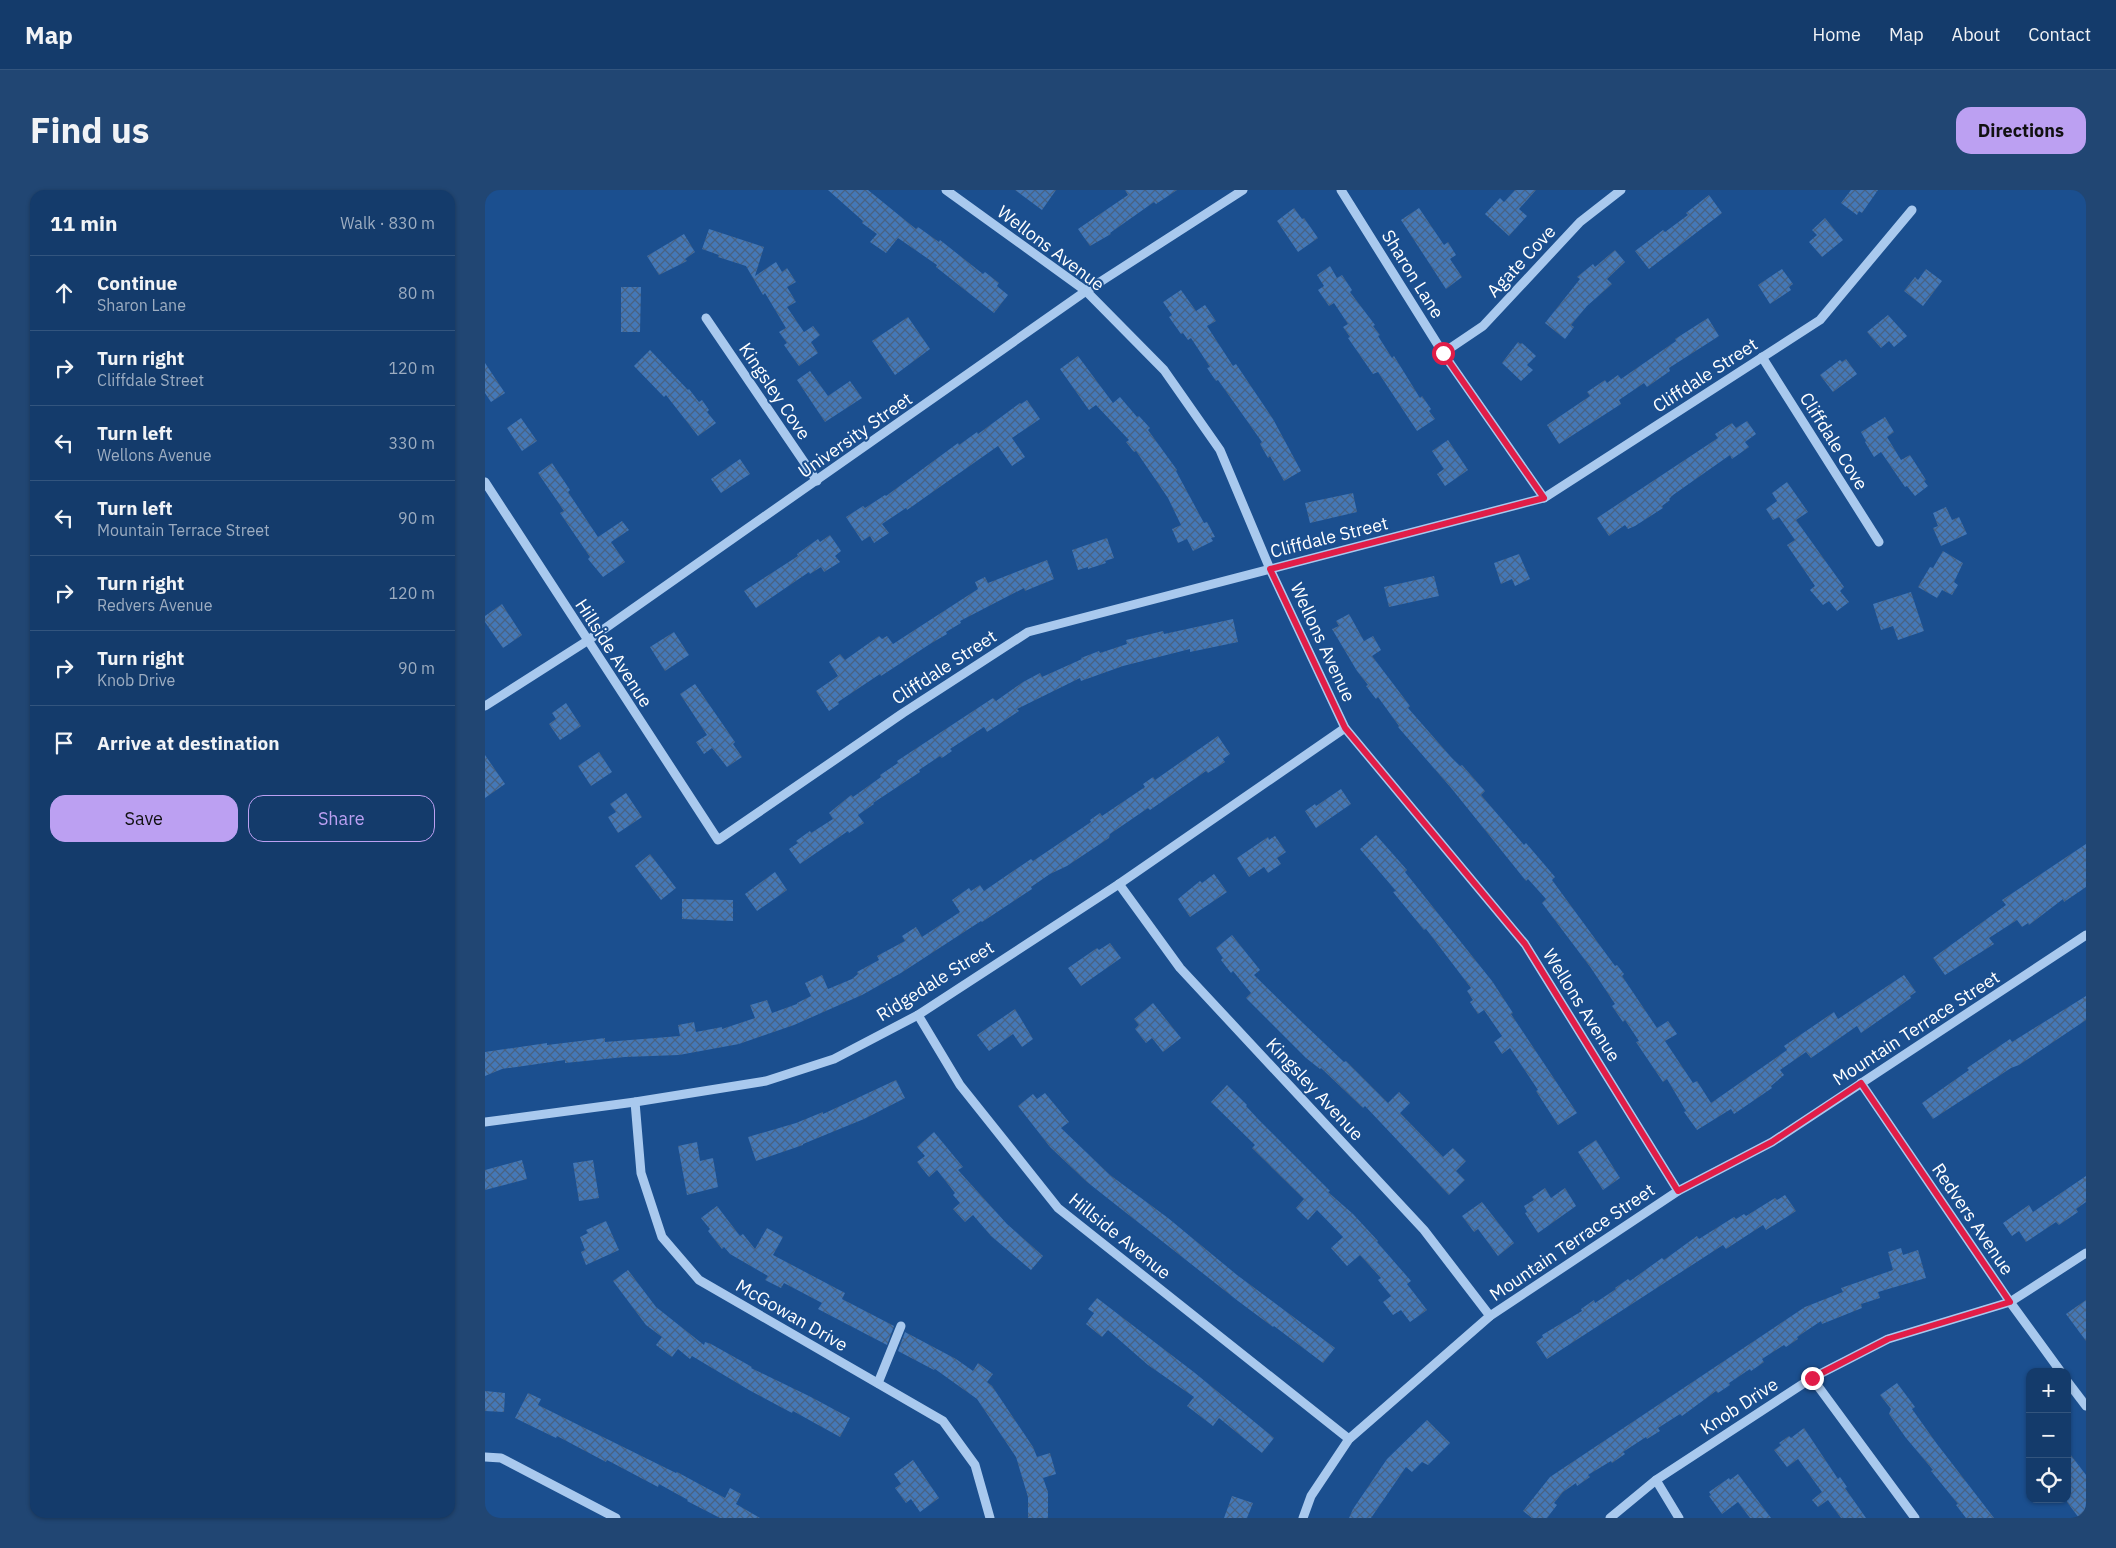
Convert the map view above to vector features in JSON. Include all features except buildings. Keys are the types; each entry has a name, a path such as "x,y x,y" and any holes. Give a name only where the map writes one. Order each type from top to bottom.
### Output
{"street":[{"name":"Wellons Avenue","path":"947,190 1086,291 1164,370 1220,450 1270,569 1345,728 1525,944 1678,1191"},
{"name":"University Street","path":"485,706 587,641 1086,291 1243,190"},
{"name":"Sharon Lane","path":"1341,190 1443,353 1544,498"},
{"name":"Agate Cove","path":"1443,353 1483,326 1579,222 1621,190"},
{"name":"Cliffdale Street","path":"718,840 903,713 1028,632 1544,498 1820,320 1912,210"},
{"name":"Kingsley Cove","path":"706,318 817,481"},
{"name":"Cliffdale Cove","path":"1762,357 1879,542"},
{"name":"Hillside Avenue","path":"485,482 718,840"},
{"name":"Ridgedale Street","path":"485,1122 635,1102 766,1081 834,1059 918,1014 1119,884 1345,728"},
{"name":"Kingsley Avenue","path":"1119,884 1180,968 1424,1230 1490,1316"},
{"name":"Mountain Terrace Street","path":"1303,1518 1311,1496 1349,1439 1490,1316 1678,1191 1772,1142 2086,935"},
{"name":"Hillside Avenue","path":"918,1014 959,1085 1058,1208 1349,1439"},
{"name":"Redvers Avenue","path":"1861,1083 2010,1302 2058,1368"},
{"name":"McGowan Drive","path":"635,1102 641,1173 662,1237 674,1252 699,1280 943,1421 975,1465 990,1518"},
{"name":"Knob Drive","path":"1610,1518 1656,1480 1812,1378 1888,1339 2010,1302 2086,1253"},
{"path":"878,1383 901,1326"},
{"path":"1812,1378 1915,1518"},
{"path":"2071,1386 2086,1406"},
{"path":"485,1457 501,1458 616,1518"},
{"path":"1656,1480 1679,1518"}],"route":[{"path":"1443,353 1544,498 1270,569 1345,728 1525,944 1678,1191 1772,1142 1861,1083 2010,1302 1888,1339 1812,1378"}]}
